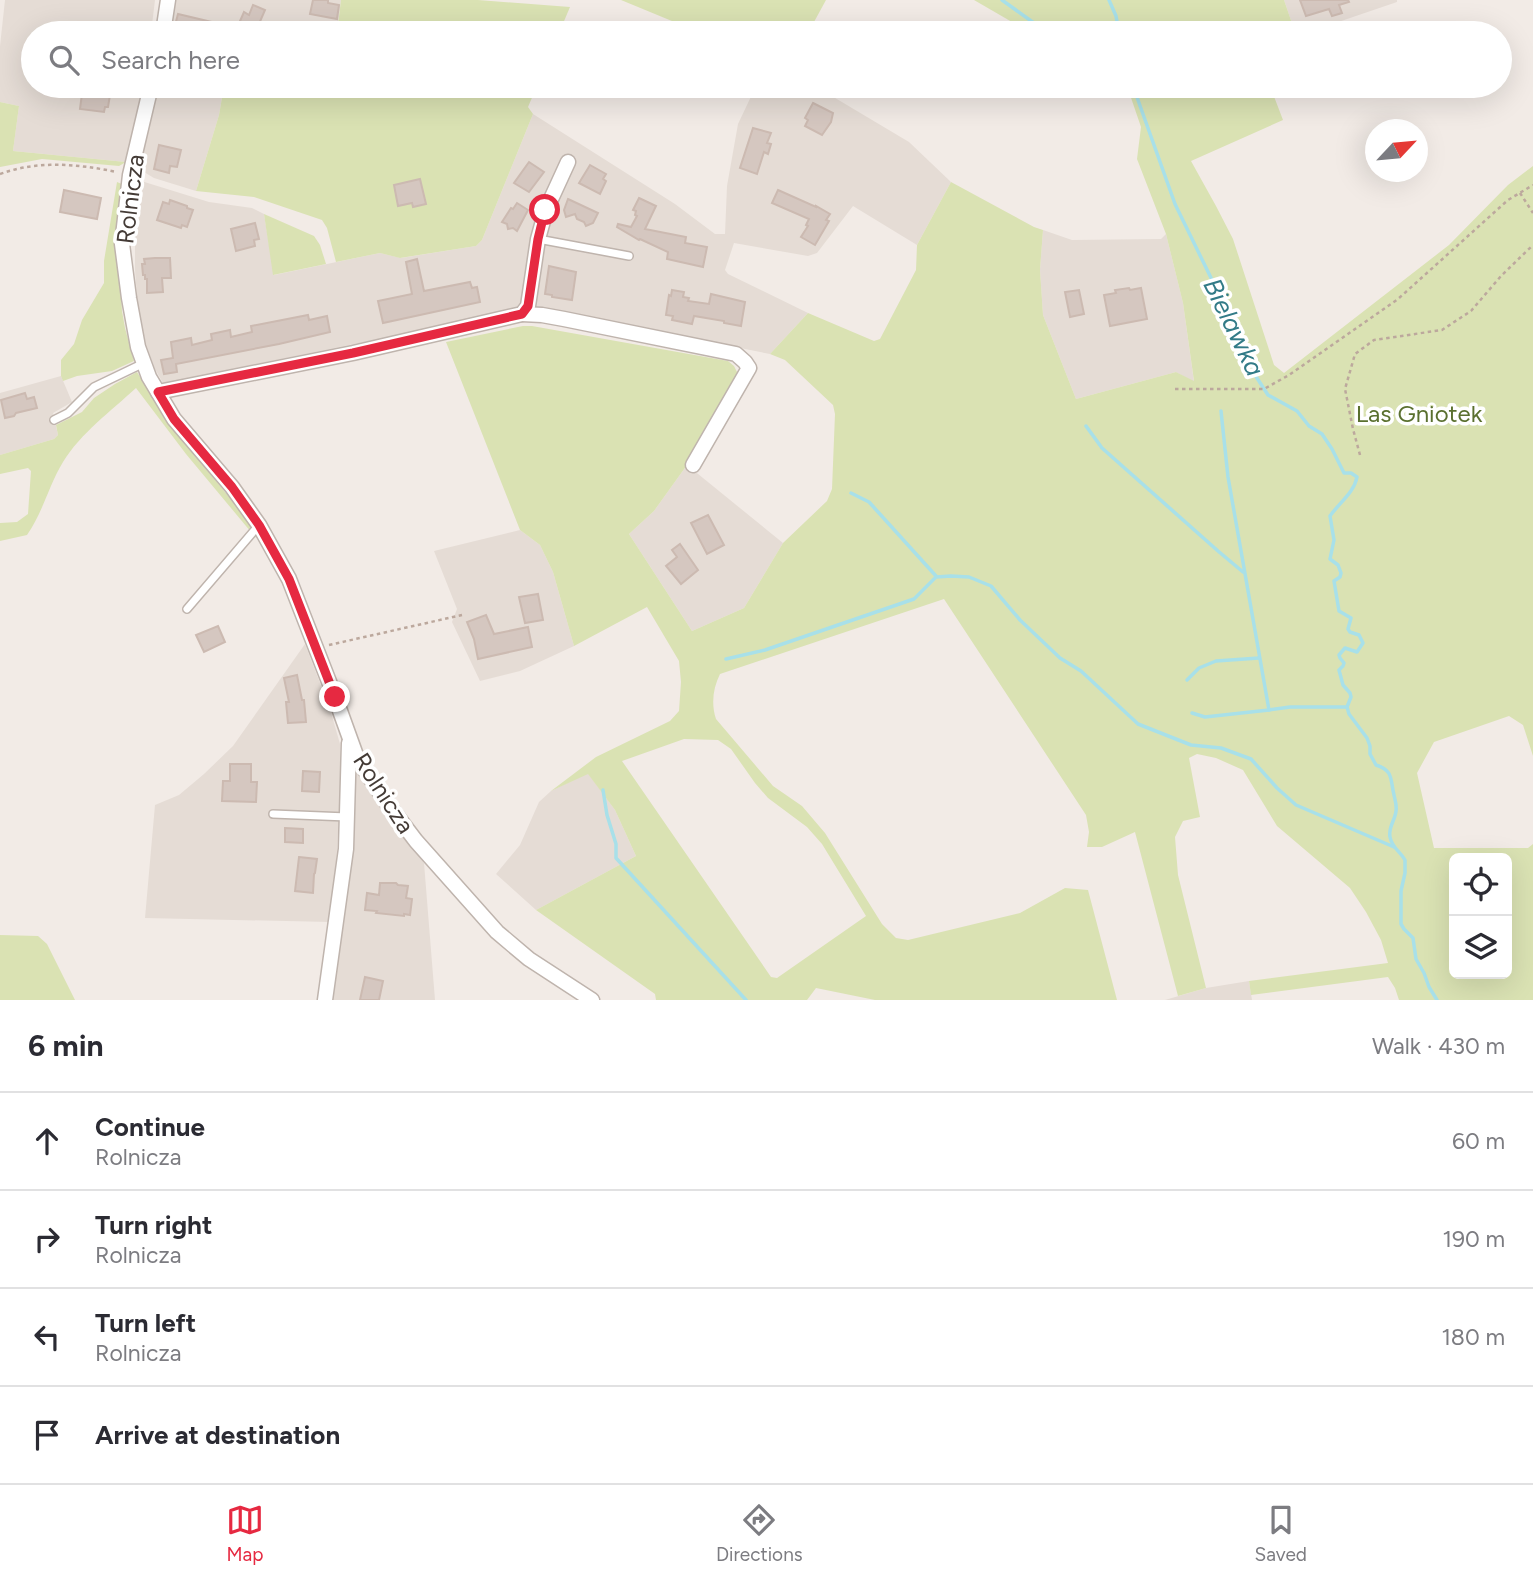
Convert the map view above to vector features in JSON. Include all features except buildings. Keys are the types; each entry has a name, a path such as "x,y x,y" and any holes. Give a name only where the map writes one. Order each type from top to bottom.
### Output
{"street":[{"path":"165,21 168,0"},
{"name":"Rolnicza","path":"148,98 130,175 122,244 138,347 149,377 174,419 232,487 259,525 289,579 357,758 387,803 415,841 497,932 529,959 592,1000"},
{"path":"522,314 528,306 545,210 568,162"},
{"path":"158,392 353,353 522,314 542,315 736,354 745,362 749,368 693,465"},
{"path":"325,1000 346,849 350,738"}],"lane":[{"path":"538,239 629,256"},
{"path":"54,420 68,413 94,387 144,363"},
{"path":"187,609 259,525"},
{"path":"273,814 347,817"}],"path":[{"path":"0,174 41,164 82,165 130,175"},
{"path":"1175,389 1264,389 1289,375 1398,299 1508,200 1533,185"},
{"path":"1520,193 1533,213"},
{"path":"1360,455 1345,389 1355,354 1374,341 1442,330 1471,311 1500,276 1533,245"},
{"path":"316,648 461,615"}],"shaded area":[{"path":"5,0 155,0 152,21 21,21 21,98 140,98 126,162 13,151 19,106 0,102 0,46"},
{"path":"170,0 341,0 338,21 166,21"},
{"path":"1284,0 1397,0 1341,21 1291,21"},
{"path":"154,98 222,98 196,191 154,178 139,169"},
{"path":"750,98 835,98 909,142 951,182 917,245 853,206 817,253 808,256 734,243 725,270 728,274 808,313 770,354 541,308 520,310 163,383 155,369 138,309 135,219 138,180 209,202 252,208 264,214 274,275 380,253 401,258 476,246 482,240 533,114 675,204 715,234 725,234 727,186 738,124"},
{"path":"1043,230 1072,240 1161,239 1166,234 1183,303 1194,382 1176,372 1076,399 1043,315 1040,270"},
{"path":"61,376 72,402 53,413 58,435 54,439 0,455 0,393"},
{"path":"687,465 783,543 744,608 692,631 629,534 654,511"},
{"path":"520,530 540,545 553,572 574,646 520,671 480,681 452,622 457,609 434,551"},
{"path":"305,644 330,709 340,744 337,851 330,922 145,918 155,805 179,795 233,746"},
{"path":"356,767 424,863 435,1000 329,1000 352,768"},
{"path":"588,773 615,810 636,856 536,910 496,874 520,845 539,802 551,791"},
{"path":"1249,981 1252,1000 1165,1000 1206,988"}],"green space":[{"path":"341,0 478,0 570,7 564,21 338,21"},
{"path":"621,0 826,0 815,21 672,21"},
{"path":"974,0 1284,0 1291,21 1010,21"},
{"path":"222,98 532,98 528,107 533,114 482,240 476,246 400,258 380,253 336,262 327,228 322,220 254,197 196,191"},
{"name":"Las Gniotek","path":"1131,98 1275,98 1283,120 1191,161 1233,239 1274,365 1284,373 1449,245 1508,185 1533,166 1533,756 1523,725 1509,716 1434,742 1417,773 1434,848 1528,848 1533,844 1533,1000 1399,1000 1388,977 1251,995 1249,981 1388,963 1381,940 1350,888 1277,826 1243,770 1216,758 1197,754 1189,758 1200,817 1183,821 1175,837 1178,875 1206,988 1178,996 1135,832 1102,847 1087,847 1089,832 1086,815 944,599 720,674 714,696 716,719 773,786 802,806 825,833 882,924 896,938 908,940 1020,913 1065,888 1088,890 1117,1000 875,1000 816,988 807,1000 656,1000 655,994 536,910 636,856 615,810 588,774 551,791 596,757 670,721 679,711 679,661 647,607 574,646 553,572 540,545 520,530 446,342 532,326 728,361 734,366 738,374 687,465 654,511 629,534 692,631 744,608 783,543 827,501 832,489 835,414 833,405 785,360 770,354 808,313 874,341 880,339 916,270 917,245 951,182 1043,230 1040,270 1043,315 1076,399 1176,372 1194,381 1183,303 1166,234 1137,159 1141,127","holes":["684,739 718,740 731,749 768,798 807,827 822,844 866,916 777,978 771,977 622,761"]},
{"path":"0,102 19,106 13,151 126,162 119,166 42,159 0,167"},
{"path":"117,182 124,185 118,242 122,311 134,361 112,371 63,381 61,360 74,344 82,320 104,283 104,261"},
{"path":"264,214 314,236 326,264 273,275"},
{"path":"137,372 184,442 252,525 256,538 186,454 136,388 70,451 27,535 0,541 0,523 17,522 28,514 31,471 28,468 0,474 0,455 54,439 58,435 56,425 82,412 94,398"},
{"path":"0,935 38,936 47,944 75,1000 0,1000"}],"waterway":[{"path":"1002,0 1031,21"},
{"name":"Bielawka","path":"1109,0 1117,21"},
{"name":"Bielawka","path":"1137,98 1175,204 1252,362 1255,375 1268,395 1297,411 1309,426 1322,434 1344,473 1357,477 1350,493 1330,516 1334,540 1330,559 1338,565 1341,573 1334,581 1339,611 1351,618 1348,629 1359,635 1363,643 1357,652 1345,648 1339,655 1344,663 1339,670 1343,685 1351,697 1347,707 1349,714 1367,738 1370,754 1376,765 1386,770 1390,776 1396,803 1390,837 1392,844 1405,860 1401,924 1413,938 1416,959 1437,1000"},
{"path":"1221,411 1228,477 1269,710 1290,707 1347,707"},
{"path":"1086,426 1102,448 1243,572"},
{"path":"851,493 869,502 936,576"},
{"path":"726,659 765,650 914,599 936,577 969,577 991,586 1020,620 1060,658 1081,671 1138,724 1191,745 1221,748 1251,759 1296,805 1394,847"},
{"path":"1187,680 1199,668 1216,661 1259,658"},
{"path":"1192,713 1205,717 1269,710"},
{"path":"603,790 616,844 616,858 746,1000"}],"route":[{"path":"335,697 289,579 259,525 232,487 174,419 158,392 353,353 522,314 528,306 545,210"}]}
